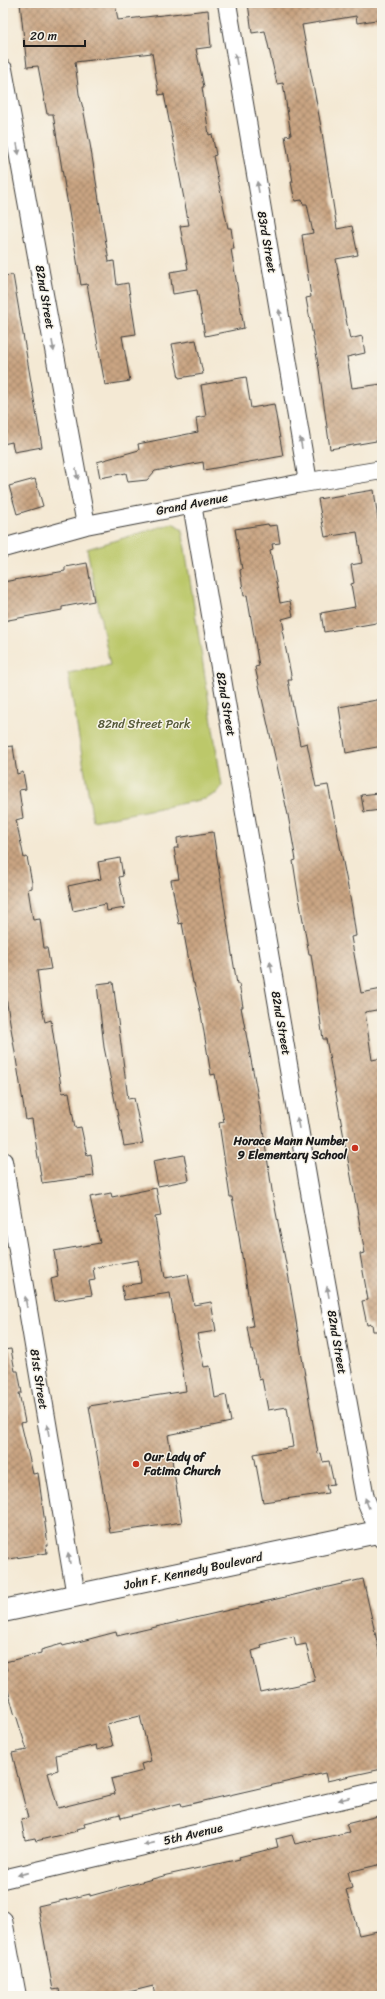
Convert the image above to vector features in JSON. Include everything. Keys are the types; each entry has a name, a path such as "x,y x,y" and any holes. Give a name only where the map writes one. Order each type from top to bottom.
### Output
{"main road":[{"name":"John F. Kennedy Boulevard","path":"3,1611 381,1534"}],"street":[{"name":"83rd Street","path":"227,3 308,482"},
{"name":"82nd Street","path":"3,69 86,525"},
{"name":"Grand Avenue","path":"3,548 86,525 308,482 382,470"},
{"name":"82nd Street","path":"192,504 313,1210 365,1498 381,1534"},
{"name":"81st Street","path":"3,1161 76,1596"},
{"name":"5th Avenue","path":"3,1879 382,1790"},
{"path":"3,1920 17,1996"}],"green space":[{"name":"82nd Street Park","path":"173,523 182,529 222,786 217,793 205,799 93,821 68,673 110,665 87,549"}],"building":[{"path":"20,3 115,3 118,20 208,10 211,47 196,49 204,87 202,87 209,135 212,134 216,155 213,156 228,228 231,228 234,249 231,249 244,328 205,336 197,290 173,294 170,272 188,269 180,226 189,225 164,94 159,95 152,53 75,62 79,94 90,144 109,262 114,261 117,285 128,283 136,334 122,336 130,381 105,385 87,284 81,285 53,114 47,114 38,66 27,67"},
{"path":"248,3 382,3 382,19 357,23 356,16 302,25 322,132 337,229 352,226 358,255 336,259 350,339 362,336 365,353 347,357 352,388 382,384 382,440 330,449 319,369 306,298 311,297 302,235 313,233 307,204 303,204 302,200 295,201 291,182 293,182 285,136 291,135 283,83 277,84 265,31 252,33"},
{"path":"13,275 42,447 14,452 12,442 3,444 3,276"},
{"path":"196,340 203,374 179,378 172,344"},
{"path":"246,377 251,408 274,404 283,456 204,470 203,462 155,471 147,480 128,482 126,473 100,478 97,462 139,450 138,444 198,432 196,418 206,416 201,385"},
{"path":"35,479 43,506 17,514 9,486"},
{"path":"374,490 378,520 382,519 382,622 324,632 321,613 355,607 351,584 354,583 351,565 362,563 357,532 325,537 318,499"},
{"path":"268,524 269,526 277,525 280,543 272,544 273,549 270,550 280,603 290,601 293,616 282,619 284,629 282,630 292,680 288,680 300,745 307,743 316,787 328,785 352,908 356,936 351,937 361,993 382,989 382,1009 365,1012 372,1060 382,1058 382,1331 373,1331 372,1324 367,1325 362,1301 368,1300 360,1254 365,1253 326,1039 323,1039 311,954 309,954 297,887 293,861 296,860 288,815 255,667 259,666 247,595 244,596 240,570 242,569 235,529"},
{"path":"87,563 94,601 62,607 62,610 3,621 3,582 65,571 65,567"},
{"path":"382,699 382,746 346,753 339,707"},
{"path":"13,746 17,774 23,772 26,789 19,790 23,818 16,820 24,858 27,857 32,883 32,888 28,889 33,920 40,919 44,948 47,948 51,969 37,971 42,1008 45,1022 51,1020 62,1093 69,1092 75,1128 81,1127 87,1155 91,1154 94,1176 42,1183 32,1119 26,1120 3,979 3,747"},
{"path":"378,793 381,810 364,812 361,795"},
{"path":"213,832 237,984 239,984 243,1007 241,1007 258,1097 273,1197 289,1279 318,1454 321,1453 323,1462 329,1461 334,1484 326,1485 328,1493 263,1502 254,1454 293,1447 287,1407 268,1410 262,1379 259,1380 253,1350 251,1350 247,1327 253,1326 237,1224 232,1197 230,1197 219,1123 224,1122 215,1074 211,1075 201,1014 193,983 182,923 179,924 171,880 179,879 174,848 178,848 177,838"},
{"path":"120,858 123,876 119,877 125,908 107,911 106,904 73,911 68,886 101,879 98,862"},
{"path":"113,982 128,1099 134,1098 143,1143 124,1146 104,1047 97,984"},
{"path":"184,1155 189,1180 158,1186 153,1161"},
{"path":"156,1188 161,1216 155,1217 165,1278 188,1274 194,1305 211,1302 216,1331 197,1334 204,1367 210,1366 215,1398 226,1395 231,1422 168,1435 182,1522 110,1533 89,1406 186,1391 170,1293 124,1300 122,1286 141,1283 138,1260 93,1268 95,1280 89,1281 92,1295 55,1301 51,1279 58,1277 54,1251 100,1243 90,1197 111,1193 112,1197"},
{"path":"11,1349 15,1371 18,1371 22,1393 19,1393 25,1422 21,1423 33,1474 38,1473 48,1545 46,1545 47,1553 3,1560 3,1350"},
{"path":"363,1579 382,1664 382,1769 327,1781 325,1773 182,1806 181,1803 121,1818 120,1814 84,1823 85,1827 76,1829 77,1831 36,1841 35,1838 25,1840 21,1819 28,1818 12,1753 27,1750 16,1715 15,1716 3,1672 7,1671 5,1662 41,1653 41,1650 62,1644 63,1646 116,1632 117,1636","holes":["294,1636 296,1646 306,1644 315,1681 261,1693 252,1651 262,1648 261,1645","140,1716 151,1761 141,1764 143,1771 111,1779 115,1794 58,1808 48,1773 58,1770 56,1755 96,1745 97,1750 113,1746 107,1724"]},
{"path":"382,1815 382,1864 348,1872 352,1888 346,1890 359,1935 382,1930 382,1996 155,1996 153,1986 113,1996 60,1996 59,1989 53,1990 38,1906 90,1894 90,1896 167,1875 240,1859 239,1857 278,1847 276,1839 292,1835 295,1844 349,1832 346,1824"}],"place":[{"name":"Horace Mann Number 9 Elementary School","path":"355,1148"},
{"name":"Our Lady of Fatima Church","path":"136,1464"}]}
